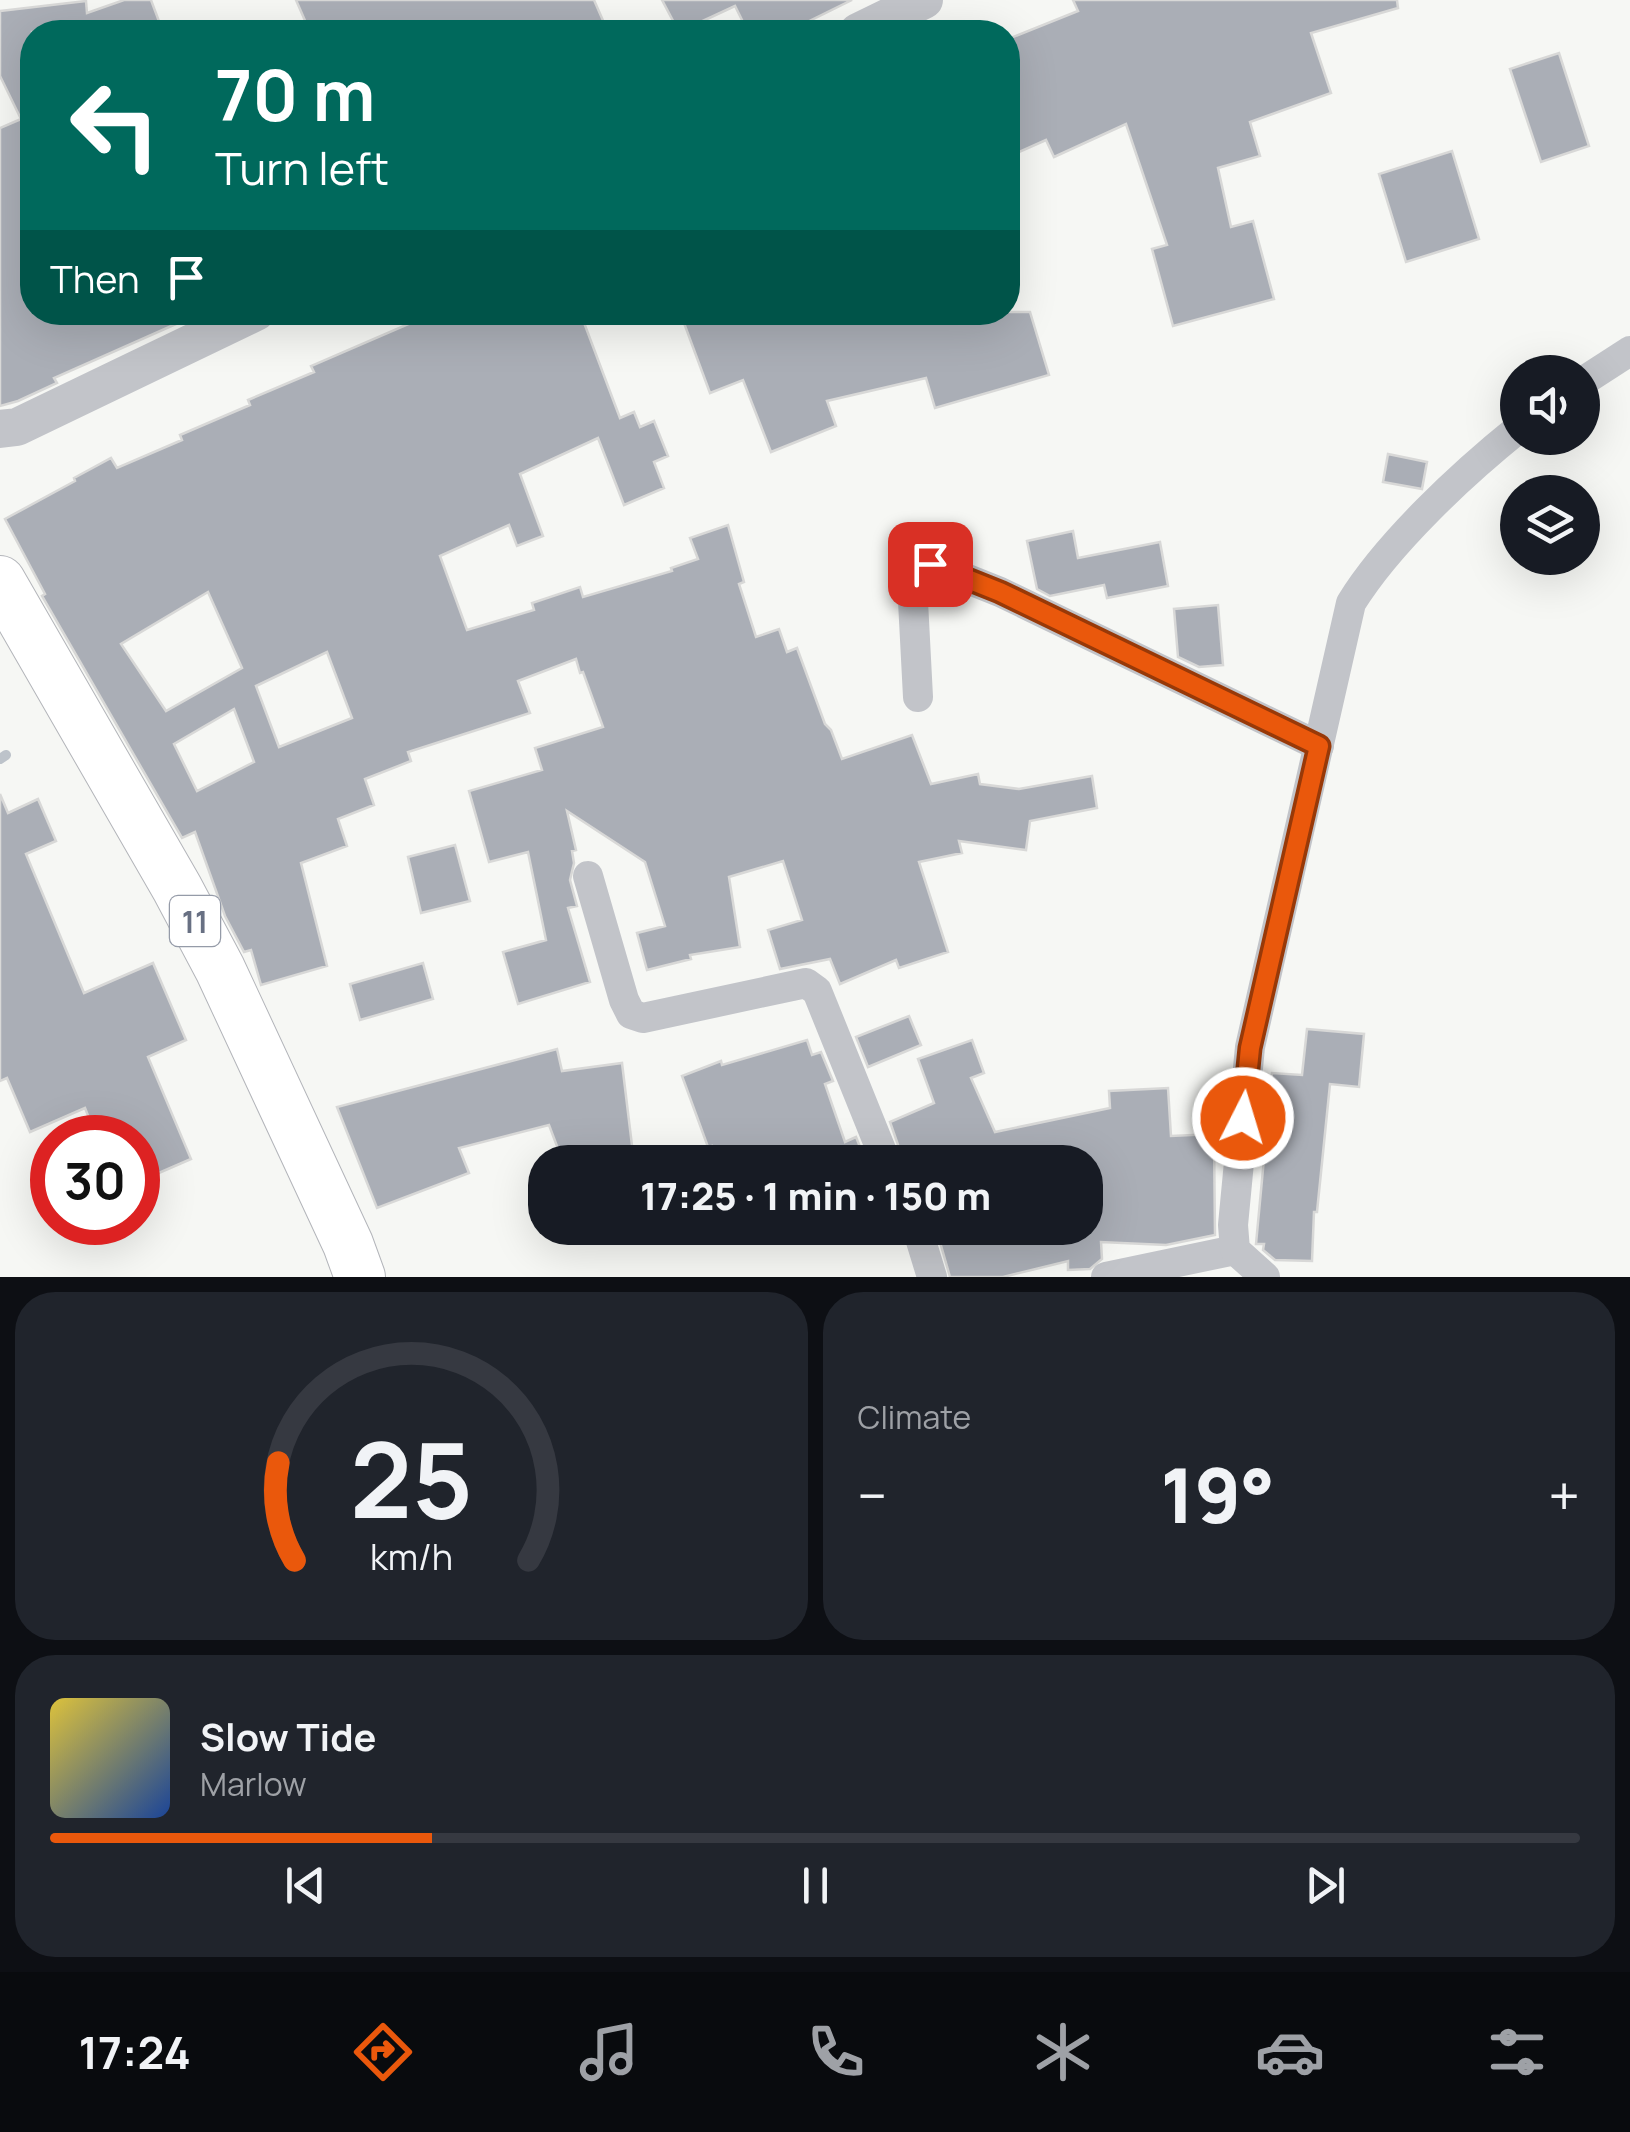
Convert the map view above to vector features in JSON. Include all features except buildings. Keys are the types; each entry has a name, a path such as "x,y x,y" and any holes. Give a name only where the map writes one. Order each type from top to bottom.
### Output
{"highway":[{"name":"11","path":"0,581 220,969 360,1277"}],"street":[{"path":"883,20 924,0"},
{"path":"6,433 229,325"},
{"path":"1600,370 1630,351"},
{"path":"1265,1277 1235,1250 1233,1225 1250,1048 1351,603 1372,569 1500,446"},
{"path":"918,697 912,582 918,570 930,564 1000,592 1319,746"},
{"path":"588,876 624,1000 632,1014 643,1018 806,983 818,991 879,1145"},
{"path":"922,1245 932,1277"},
{"path":"1106,1277 1235,1250"}],"waterway":[{"path":"0,759 6,755"}],"route":[{"path":"930,564 1000,592 1319,746 1250,1048 1243,1118"}]}
